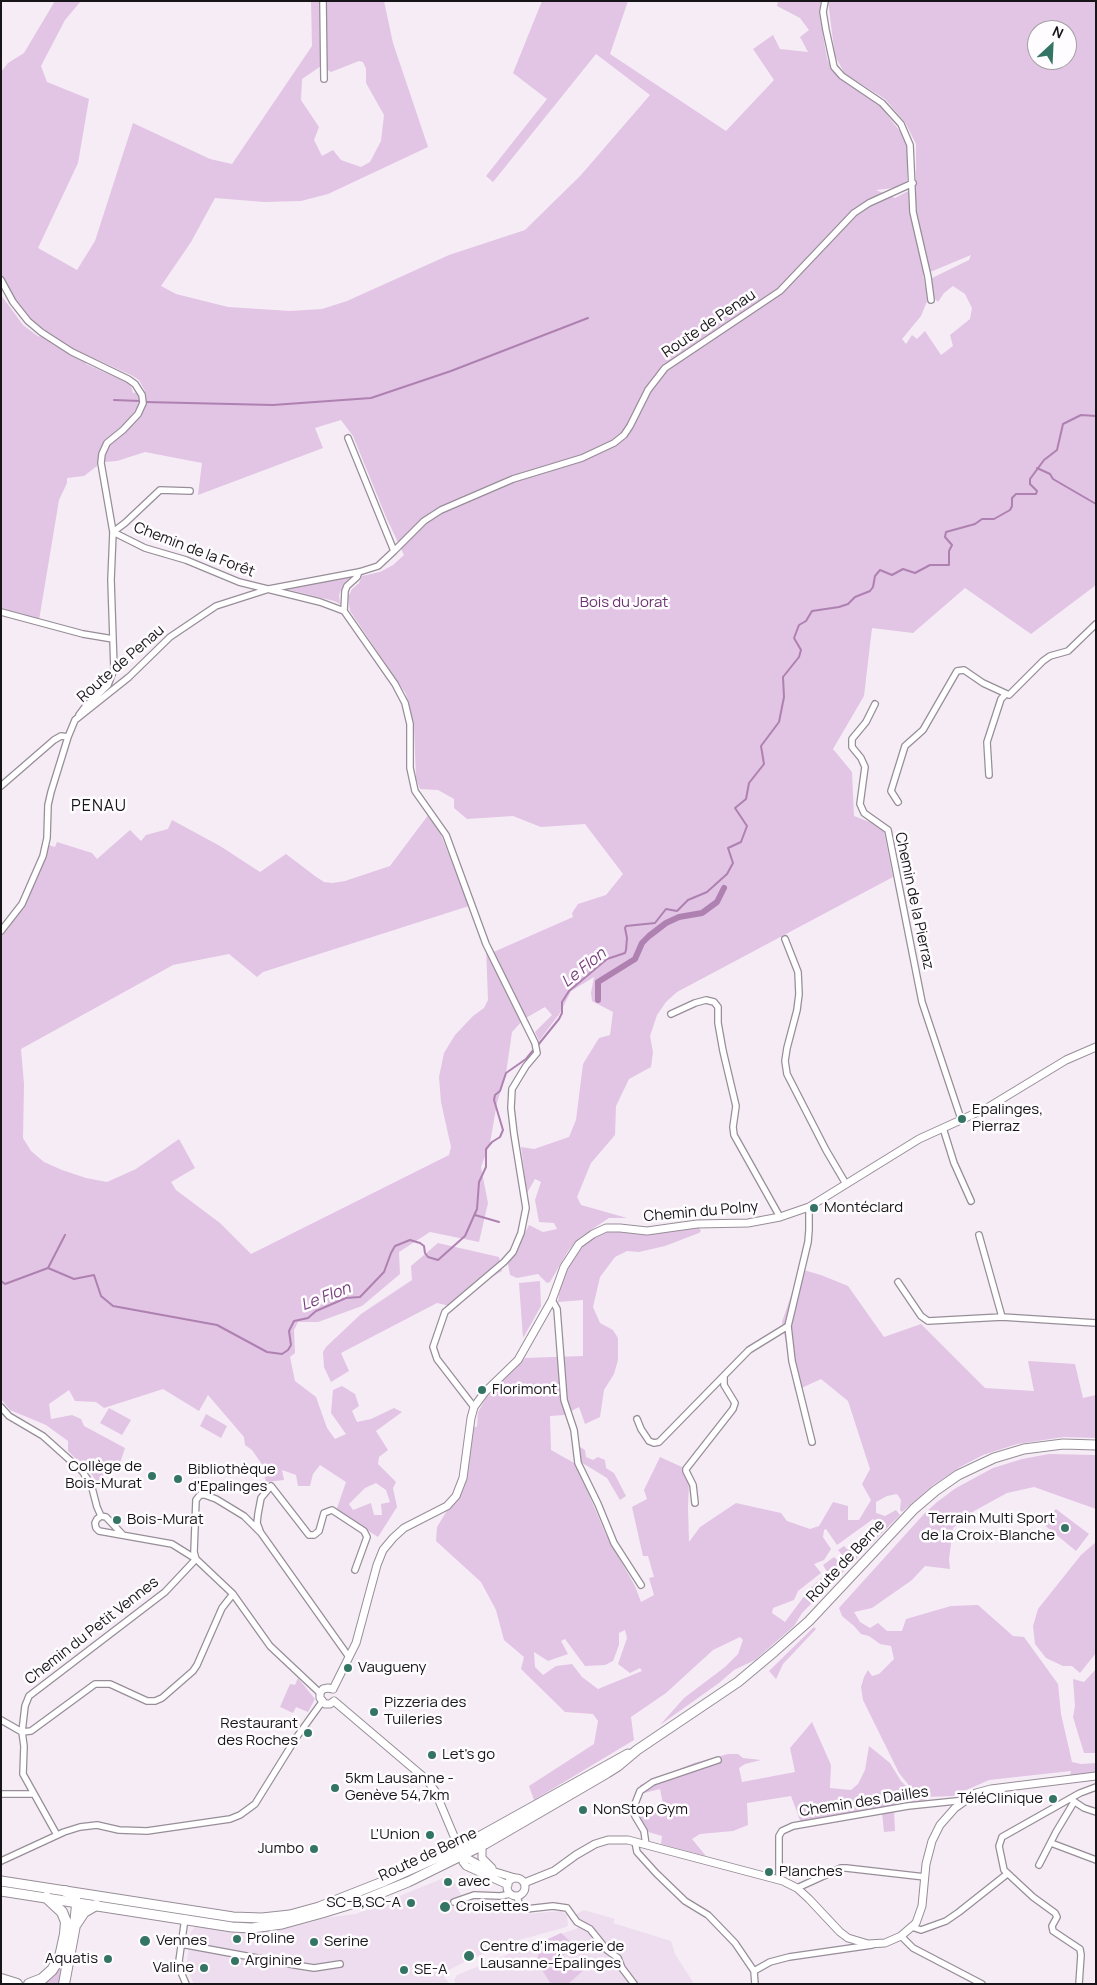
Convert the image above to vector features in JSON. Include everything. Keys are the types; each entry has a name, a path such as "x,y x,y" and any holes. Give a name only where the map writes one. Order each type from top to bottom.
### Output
{"highway":[{"path":"64,1984 75,1925 76,1902 72,1895 65,1891"},
{"path":"29,1984 42,1979 52,1970 60,1956 65,1934 66,1922 64,1915 46,1897"},
{"path":"75,1925 84,1912 96,1904"},
{"path":"1,1979 17,1984"}],"main road":[{"name":"Route de Berne","path":"1,1891 76,1902 186,1914 253,1918 290,1915 320,1907 482,1845 618,1766 637,1750 738,1682 776,1651 828,1601 914,1509 953,1478 986,1461 1024,1448 1063,1444 1096,1445"},
{"name":"Route de Berne","path":"461,1852 615,1759 637,1750"},
{"name":"Route de Berne","path":"1,1882 65,1891 186,1914"}],"street":[{"path":"323,1 324,78"},
{"path":"824,1 823,12 834,67 842,76 882,103 901,124 910,145 913,212 928,277 931,300"},
{"name":"Route de Penau","path":"1,931 22,904 43,856 47,838 48,806 51,792 68,736 75,720 129,677 170,637 200,616 224,603 269,589 358,572 378,566 424,521 441,510 513,479 582,458 614,443 624,435 648,390 665,368 780,290 854,214 870,203 912,183"},
{"path":"1,280 28,321 41,332 72,352 128,379 141,391 143,399 141,407 130,423 107,444 102,454 101,463 113,532 111,580 114,669 112,679 107,687 85,706 75,720"},
{"path":"348,438 394,551"},
{"name":"Chemin de la Forêt","path":"190,491 160,490 113,532 145,548 186,560 239,582 261,589 269,589 320,602 344,611"},
{"path":"333,1689 362,1628 377,1564 386,1546 395,1535 411,1523 447,1506 459,1492 463,1478 474,1407 444,1369 434,1354 433,1347 445,1312 504,1262 513,1252 521,1233 526,1208 514,1134 511,1108 512,1089 526,1066 537,1053 535,1043 486,944 446,835 415,791 410,768 410,724 405,703 395,684 344,611 345,591 347,586 357,577 358,572"},
{"path":"1,612 83,634 113,639"},
{"path":"898,802 891,791 905,746 923,730 956,671 964,670 982,683 1005,695 1012,694 1047,658 1068,651 1096,624"},
{"path":"989,775 987,742 1001,699 1005,695"},
{"name":"Chemin de la Pierraz","path":"875,704 866,722 852,739 852,747 861,758 864,767 860,804 864,813 888,830 922,1002 961,1119"},
{"path":"1,786 58,737 68,736"},
{"path":"785,938 798,972 799,994 798,1010 787,1046 785,1061 787,1074 826,1150 846,1184"},
{"path":"671,1014 686,1006 706,1000 714,1002 718,1007 723,1051 736,1106 733,1127 734,1135 780,1217"},
{"name":"Chemin du Polny","path":"474,1407 485,1392 518,1360 552,1300 564,1267 573,1252 583,1240 599,1230 613,1228 647,1231 697,1224 748,1223 780,1217 809,1207 919,1139 987,1108 1066,1060 1096,1047"},
{"path":"943,1128 970,1201"},
{"path":"809,1207 808,1242 788,1326 792,1360 812,1442"},
{"path":"979,1236 1002,1317"},
{"path":"898,1282 921,1316 928,1320 1002,1317 1096,1323"},
{"path":"552,1300 557,1308 564,1400 574,1430 578,1463 614,1543 641,1585"},
{"path":"637,1419 645,1436 656,1443 724,1378 749,1350 788,1326"},
{"path":"695,1503 693,1485 686,1469 733,1409 735,1403 724,1385 724,1378"},
{"path":"1,1407 10,1416 43,1436 82,1471 91,1484 101,1516 106,1517 123,1535"},
{"path":"260,1533 258,1523 261,1498 271,1486 308,1535 314,1535 319,1531 324,1513 332,1510 364,1531 367,1537 355,1570"},
{"path":"196,1559 194,1552 196,1500 200,1495 216,1499 244,1516 260,1533 349,1656"},
{"path":"101,1516 95,1522 96,1528 99,1531 172,1544 196,1559 233,1594 270,1646 320,1693 322,1702"},
{"name":"Chemin du Petit Vennes","path":"57,1835 23,1774 24,1746 22,1732 25,1706 29,1696 165,1592 196,1559"},
{"path":"1,1720 22,1732 31,1730 96,1684 110,1684 147,1701 155,1701 162,1698 193,1671 222,1608 233,1594"},
{"path":"320,1693 326,1688 333,1689"},
{"path":"333,1689 336,1694 334,1701"},
{"path":"322,1702 327,1704 334,1701"},
{"path":"334,1701 427,1780 435,1791 466,1866 508,1886 520,1906 524,1909 552,1906 567,1908 577,1922 590,1929 607,1950 618,1958 622,1968 634,1984"},
{"path":"1,1861 57,1835 80,1827 97,1825 119,1830 147,1830 230,1819 240,1815 255,1804 296,1738 322,1702"},
{"path":"646,1844 644,1831 632,1809 640,1791 653,1782 718,1760"},
{"path":"524,1883 554,1871 595,1844 616,1839 635,1842 778,1880 797,1888 844,1935 860,1943 885,1944 901,1936 912,1927 922,1906 928,1853 940,1825 948,1814 976,1793 991,1789 1096,1776"},
{"path":"1079,1984 1080,1950 1054,1931 1052,1926 1056,1917 1055,1913 1007,1874 1004,1870 998,1846 1002,1837 1096,1787"},
{"path":"1,1794 33,1794"},
{"name":"Chemin des Dailles","path":"779,1875 779,1836 782,1831 793,1826 908,1806 966,1800"},
{"path":"1073,1800 1096,1812"},
{"path":"1039,1865 1073,1800"},
{"path":"635,1842 637,1852 653,1870 685,1901 708,1915 741,1950 754,1971 755,1984"},
{"path":"1051,1843 1096,1860"},
{"path":"482,1845 482,1858 496,1872"},
{"path":"454,1902 474,1895 514,1895 524,1891 524,1883 520,1879 496,1872 461,1852"},
{"path":"797,1888 841,1868 925,1878"},
{"path":"912,1927 921,1930 946,1921 1007,1874"},
{"path":"508,1886 510,1881 515,1878"},
{"path":"186,1914 179,1967 186,1984"},
{"path":"901,1936 913,1948 982,1984"},
{"path":"181,1944 314,1968 340,1964"},
{"path":"754,1971 770,1962 789,1957 874,1944"}],"shaded area":[{"path":"451,1875 467,1903 492,1903 510,1906 518,1912 526,1914 561,1911 567,1915 568,1926 508,1943 462,1963 447,1971 444,1977 450,1984 194,1984 186,1968 191,1932 195,1927 262,1931 292,1927 325,1918 356,1914"},
{"path":"584,1910 615,1919 613,1923 671,1941 675,1954 693,1982 691,1984 456,1984 454,1980 457,1975 578,1928 579,1921 574,1915"}],"green space":[{"name":"Bois du Jorat","path":"55,1 81,1 65,20 41,66 47,82 89,99 78,163 38,248 77,270 95,241 133,123 210,159 232,164 312,46 311,1 384,1 393,43 428,147 328,194 301,201 264,202 215,198 191,242 161,286 176,294 228,307 290,311 322,309 347,301 449,255 525,230 581,175 650,95 596,54 493,182 486,176 547,99 513,73 542,1 628,1 610,54 726,131 774,80 753,49 773,35 780,49 808,52 800,37 809,30 800,18 777,6 778,1 821,1 819,12 827,58 831,69 840,79 880,106 903,135 907,146 907,181 894,188 876,190 895,198 916,187 916,144 905,122 885,99 845,74 835,56 828,1 1096,1 1096,585 1031,634 965,588 913,633 872,628 864,696 833,749 852,772 854,816 883,827 893,877 677,992 666,1002 657,1015 650,1036 653,1052 651,1067 629,1079 616,1106 615,1135 591,1163 577,1197 581,1205 627,1218 609,1218 579,1238 568,1251 550,1282 547,1283 538,1274 517,1278 510,1275 508,1264 529,1225 543,1232 557,1229 554,1223 539,1222 535,1200 541,1182 535,1179 527,1193 521,1147 534,1149 569,1137 576,1120 583,1064 599,1038 610,1035 613,1012 592,1001 591,993 594,977 571,991 560,1013 539,1041 535,1032 552,1015 545,1007 524,1019 512,1032 506,1073 497,1103 490,1143 481,1167 488,1203 479,1242 430,1232 399,1252 400,1274 362,1306 318,1322 298,1322 294,1330 295,1353 290,1357 295,1381 316,1397 327,1428 335,1439 346,1434 331,1413 333,1390 342,1386 355,1394 359,1406 352,1411 357,1422 371,1419 394,1408 402,1412 376,1431 388,1450 379,1457 378,1464 396,1482 393,1488 397,1507 378,1537 347,1517 335,1514 346,1482 320,1465 313,1474 310,1486 298,1486 296,1475 282,1470 284,1480 266,1482 261,1463 252,1450 245,1445 244,1437 208,1395 199,1411 163,1389 104,1408 96,1402 75,1401 69,1390 49,1404 51,1419 72,1415 81,1419 84,1426 125,1448 117,1472 107,1475 96,1484 93,1476 68,1451 68,1441 46,1425 10,1410 1,1399 1,935 6,931 24,905 43,862 48,845 55,847 57,842 92,853 97,859 130,830 141,841 146,835 168,829 172,820 220,846 260,872 286,854 324,882 332,883 345,881 390,866 429,814 435,820 469,906 263,972 257,977 229,954 173,965 21,1049 24,1084 23,1138 31,1151 44,1162 62,1170 86,1178 107,1182 136,1169 179,1139 195,1168 171,1182 176,1190 220,1223 251,1254 449,1155 451,1147 441,1102 439,1077 444,1053 455,1035 473,1016 484,1008 488,1000 486,947 489,954 573,917 572,913 578,904 606,895 623,874 585,824 541,827 513,816 467,819 454,808 454,799 438,790 420,789 416,778 414,726 406,694 350,611 348,597 362,576 380,572 393,565 404,555 386,517 353,436 341,420 315,428 323,448 198,495 202,463 145,452 117,461 104,462 109,445 125,432 140,415 143,409 137,408 128,421 104,441 99,453 97,466 84,476 67,478 67,483 59,500 39,620 1,609 1,295 23,325 39,337 41,332 28,321 1,280 1,72 8,63 24,53","holes":["359,61 363,62 366,69 366,83 384,115 381,141 370,162 361,167 341,160 333,150 322,156 314,140 319,127 301,100 302,79 321,66 331,72","971,255 969,260 930,279 934,298 938,302 944,293 953,286 965,294 972,308 970,319 950,335 953,346 941,355 925,331 917,339 912,335 906,344 902,339 921,316 928,299 923,275","89,356 131,375 139,380 145,391 133,393 131,386 126,382 86,364","376,1483 386,1490 390,1502 381,1504 382,1515 374,1515 371,1503 353,1510 349,1504 365,1488"]},
{"path":"351,577 344,583 339,595 340,604 286,589"},
{"path":"694,1227 699,1228 701,1231 665,1246 639,1252 627,1251 615,1257 600,1277 593,1307 600,1323 613,1330 618,1338 618,1360 614,1374 604,1390 600,1417 585,1424 579,1407 564,1415 550,1416 551,1450 576,1464 606,1535 635,1586 641,1602 654,1595 649,1578 654,1577 648,1556 643,1556 632,1507 647,1499 644,1490 660,1457 684,1468 682,1472 689,1481 689,1542 700,1527 736,1503 781,1513 787,1521 810,1529 819,1526 833,1502 848,1506 848,1520 859,1520 871,1500 862,1484 870,1469 848,1401 821,1379 795,1391 782,1322 800,1269 848,1286 884,1337 921,1324 985,1388 1034,1391 1028,1361 1075,1364 1083,1398 1096,1395 1096,1438 1064,1437 1017,1444 983,1455 960,1467 933,1485 902,1512 900,1510 901,1500 897,1494 887,1496 876,1502 876,1513 885,1516 896,1510 900,1515 802,1613 794,1626 755,1660 734,1670 660,1725 684,1698 725,1667 738,1654 743,1640 740,1637 713,1650 666,1693 631,1717 634,1740 534,1800 529,1786 594,1744 598,1721 593,1714 565,1712 521,1669 524,1657 504,1640 496,1610 481,1582 436,1541 437,1527 459,1491 472,1426 477,1427 478,1412 486,1398 525,1358 583,1356 583,1300 558,1302 560,1287 567,1269 585,1243 605,1232 615,1231 644,1235","holes":["873,1519 880,1523 877,1531 858,1548 848,1550 844,1546 838,1550 842,1555 838,1561 834,1557 823,1565 827,1572 808,1591 785,1622 772,1613 773,1608 794,1600 798,1591 821,1573 814,1564 824,1560 831,1549 823,1537 824,1530 826,1529 837,1545","625,1630 627,1638 618,1664 630,1673 640,1668 642,1671 598,1689 582,1677 572,1664 556,1666 543,1675 535,1667 534,1652 548,1661 568,1654 561,1641 565,1639 585,1666 605,1665 613,1661 619,1645 619,1633"]},
{"path":"438,1243 499,1257 502,1271 469,1290 450,1306 437,1303 341,1353 349,1371 331,1382 324,1367 323,1352 326,1347 361,1314 412,1280 411,1266"},
{"path":"540,1281 541,1306 523,1338 519,1283"},
{"path":"109,1408 131,1420 122,1435 100,1423"},
{"path":"206,1414 227,1426 221,1438 200,1426"},
{"path":"577,1445 585,1450 586,1457 593,1460 598,1457 605,1460 606,1468 614,1473 626,1496 620,1500 607,1478 579,1461"},
{"path":"1049,1454 1096,1455 1096,1509 1034,1487 1007,1493 974,1511 953,1528 949,1559 950,1569 925,1566 912,1580 872,1608 854,1612 860,1622 870,1628 878,1623 887,1631 902,1631 906,1619 951,1606 978,1605 1013,1636 1024,1637 1058,1684 1061,1714 1072,1762 1081,1764 1096,1763 1096,1772 1070,1775 1071,1771 989,1780 953,1796 925,1797 911,1788 899,1773 863,1700 861,1687 864,1677 868,1670 872,1676 879,1674 894,1659 891,1646 880,1644 869,1636 861,1634 842,1616 839,1608 923,1515 956,1488 993,1468 1022,1459"},
{"name":"Terrain Multi Sport de la Croix-Blanche","path":"1056,1509 1089,1534 1076,1551 1042,1523"},
{"path":"1096,1542 1096,1653 1080,1673 1072,1666 1063,1666 1046,1658 1035,1644 1033,1626 1038,1609 1081,1555"},
{"path":"814,1627 816,1629 783,1664 776,1679 769,1671"},
{"path":"1096,1669 1096,1753 1084,1753 1073,1717 1075,1706 1073,1679 1084,1682"},
{"path":"298,1678 315,1699 308,1712 296,1707 293,1713 280,1707 290,1684 295,1685"},
{"path":"812,1722 831,1765 830,1788 851,1790 858,1784 865,1770 869,1746 890,1763 901,1781 916,1796 927,1800 952,1799 801,1823 791,1796 747,1803 748,1825 733,1831 700,1834 692,1839 706,1856 661,1844 662,1836 645,1831 637,1813 663,1804 660,1789 644,1793 640,1785 694,1763 728,1754 738,1754 743,1758 761,1760 745,1764 739,1768 742,1782 795,1772 790,1748"},
{"path":"894,1811 895,1831 884,1832 882,1812"},
{"path":"561,1933 573,1944 563,1956 578,1970 583,1965 586,1968 568,1984 551,1984 537,1962 538,1955 546,1940"},
{"path":"65,1952 59,1984 38,1984"}],"waterway":[{"path":"145,402 273,405 371,398 451,371 588,318"},
{"path":"114,400 140,401"},
{"name":"Le Flon","path":"538,1045 559,1019 562,1013 562,1002 569,991 607,959 625,953 626,926 655,923 666,909 677,911 688,900 707,892 727,874 733,863 728,848 741,842 747,826 735,808 746,799 749,783 764,764 761,746 779,722 784,697 783,677 799,657 801,650 794,638 799,625 806,621 812,611 848,604 855,597 870,591 873,587 875,576 880,570 892,575 903,569 915,573 930,565 949,565 949,551 952,545 945,537 946,532 975,524 982,519 994,519 1010,510 1012,498 1016,494 1036,494 1037,491 1030,484 1030,479 1044,460 1057,450 1063,424 1081,415 1096,416"},
{"path":"1037,468 1050,474 1053,479 1096,504"},
{"path":"598,1000 598,982 635,959 642,943 649,936 666,923 679,917 702,913 717,902 724,888"},
{"name":"Le Flon","path":"1,1281 5,1284 48,1268 74,1279 94,1275 101,1296 113,1306 217,1325 267,1352 282,1354 291,1345 289,1331 294,1321 308,1318 316,1311 346,1298 360,1297 384,1272 395,1246 410,1240 420,1243 424,1246 428,1257 438,1260 465,1236 477,1209 479,1182 486,1167 486,1149 500,1137 503,1130 494,1100 495,1095 500,1091 506,1073 526,1059 535,1048"},
{"path":"475,1215 499,1222"},
{"path":"48,1268 65,1235"}],"place":[{"name":"Epalinges, Pierraz","path":"962,1119"},
{"name":"Montéclard","path":"814,1208"},
{"name":"Florimont","path":"482,1390"},
{"name":"Collège de Bois-Murat","path":"152,1476"},
{"name":"Bibliothèque d'Epalinges","path":"178,1479"},
{"name":"Bois-Murat","path":"117,1520"},
{"name":"Terrain Multi Sport de la Croix-Blanche","path":"1065,1528"},
{"name":"Vaugueny","path":"348,1668"},
{"name":"Pizzeria des Tuileries","path":"374,1712"},
{"name":"Restaurant des Roches","path":"308,1733"},
{"name":"Let's go","path":"432,1755"},
{"name":"5km Lausanne - Genève 54,7km","path":"335,1788"},
{"name":"TéléClinique","path":"1053,1799"},
{"name":"NonStop Gym","path":"583,1810"},
{"name":"L'Union","path":"430,1835"},
{"name":"Jumbo","path":"314,1849"},
{"name":"Planches","path":"769,1872"},
{"name":"avec","path":"448,1882"},
{"name":"SC-B,SC-A","path":"411,1903"},
{"name":"Croisettes","path":"445,1907"},
{"name":"Proline","path":"237,1939"},
{"name":"Vennes","path":"145,1941"},
{"name":"Serine","path":"314,1942"},
{"name":"Centre d'imagerie de Lausanne-Épalinges","path":"469,1956"},
{"name":"Aquatis","path":"108,1959"},
{"name":"Arginine","path":"235,1961"},
{"name":"Valine","path":"204,1968"},
{"name":"SE-A","path":"404,1970"}],"district":[{"name":"PENAU","path":"99,807"}]}
